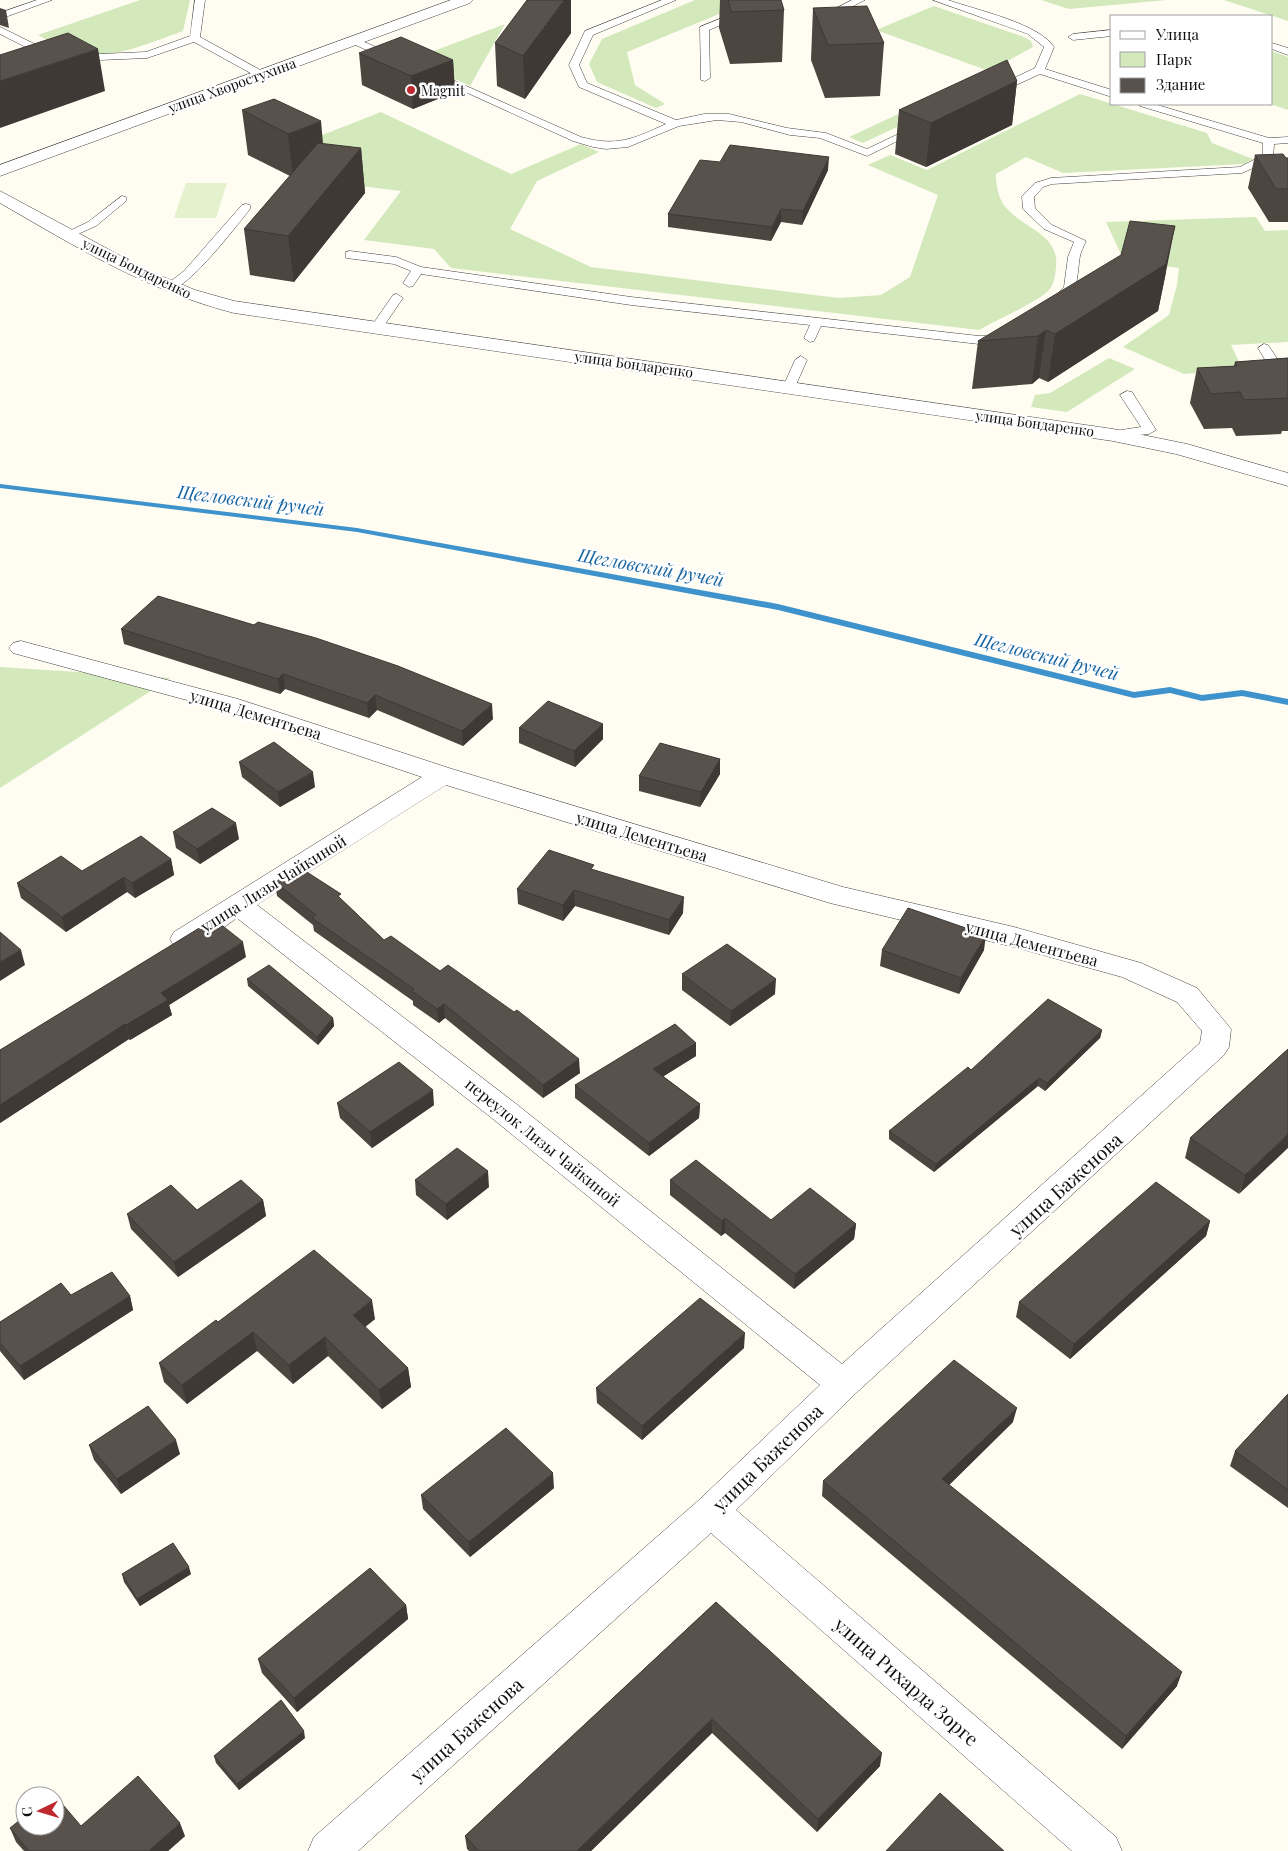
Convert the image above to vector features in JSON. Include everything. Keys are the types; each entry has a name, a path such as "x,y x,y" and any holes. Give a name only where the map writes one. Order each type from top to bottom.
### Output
{"street":[{"name":"улица Хворостухина","path":"0,171 465,0"},
{"name":"улица Бондаренко","path":"0,196 171,287 212,302 276,315 378,327 1113,434 1180,448 1288,480"},
{"name":"улица Дементьева","path":"21,648 228,704 443,775 840,896 1014,937 1131,970 1186,995 1217,1029 1214,1047 1202,1060"},
{"name":"улица Лизы Чайкиной","path":"165,951 443,775"},
{"name":"переулок Лизы Чайкиной","path":"239,905 504,1111 843,1384"},
{"name":"улица Баженова","path":"328,1851 711,1512 843,1384 1202,1060"},
{"name":"улица Рихарда Зорге","path":"711,1512 1102,1851"}],"lane":[{"path":"0,16 47,0"},
{"path":"195,38 200,0"},
{"path":"671,0 590,33 574,65 583,85 675,124"},
{"path":"705,78 704,29 774,0"},
{"path":"836,11 860,0"},
{"path":"938,0 1032,32 1046,40 1049,47 1039,70 990,94"},
{"path":"0,30 58,59 43,64"},
{"path":"1073,37 1110,33"},
{"path":"66,59 148,55 195,38 260,74"},
{"path":"355,41 406,64"},
{"path":"1273,46 1288,52"},
{"path":"1039,70 1110,93"},
{"path":"425,71 577,139 601,147 629,144 675,124 698,117 722,116 759,122 783,131 817,134 867,153 928,123"},
{"path":"1147,105 1268,141 1288,140"},
{"path":"1268,141 1269,158"},
{"path":"1269,158 1282,166"},
{"path":"1043,309 1067,295 1074,278 1074,257 1080,242 1048,227 1029,209 1028,196 1039,185 1070,179 1242,170 1269,158"},
{"path":"69,234 92,224 122,199"},
{"path":"171,287 188,274 246,207"},
{"path":"396,261 405,249"},
{"path":"350,255 396,261 418,270 630,301 979,340 990,340 1012,327"},
{"path":"409,283 418,270"},
{"path":"378,327 397,298"},
{"path":"810,338 817,322"},
{"path":"1264,348 1278,370 1288,370"},
{"path":"789,387 801,360"},
{"path":"1113,434 1149,430 1127,395"}],"green space":[{"path":"140,0 190,0 183,31 116,53 89,56 62,48 38,35"},
{"path":"695,0 753,0 627,52 635,85 665,104 656,108 597,82 589,64 602,39"},
{"path":"1041,0 1167,0 1069,9"},
{"path":"1224,0 1288,0 1288,21"},
{"path":"934,6 1024,37 1031,41 1033,47 989,71 876,30"},
{"path":"505,24 470,86 413,59"},
{"path":"1273,51 1288,57 1288,110 1273,105"},
{"path":"980,76 994,81 863,143 849,137"},
{"path":"1080,94 1110,103 1110,105 1116,105 1207,133 1212,143 1253,159 1244,164 1063,173 1026,157 996,174 996,182 1003,204 1019,219 1038,232 1052,246 1056,256 1056,268 1055,277 1049,290 1027,305 979,330 451,268 434,249 364,240 401,191 335,183 302,143 381,112 511,174 581,144 599,152 537,181 510,229 591,267 839,298 881,295 910,277 938,195 868,165 890,155 927,170"},
{"path":"186,183 227,183 216,218 174,218"},
{"path":"1256,217 1265,231 1288,230 1288,342 1231,345 1243,370 1184,374 1123,347 1169,315 1177,285 1179,268 1124,261 1106,222"},
{"path":"1109,358 1135,369 1067,412 1031,407 1035,395 1050,393"},
{"path":"0,667 171,678 0,788"}],"building":[{"path":"527,0 564,0 523,56 495,43"},
{"path":"728,0 781,0 784,10 731,12"},
{"path":"867,6 884,43 828,45 813,8"},
{"path":"68,33 98,49 0,81 0,55"},
{"path":"401,37 453,60 411,76 359,53"},
{"path":"1007,60 1017,81 931,123 899,110"},
{"path":"274,99 321,121 288,134 242,110"},
{"path":"318,143 361,148 288,236 244,229"},
{"path":"730,145 829,157 803,211 781,209 772,227 668,214 700,160 720,162"},
{"path":"1283,154 1288,158 1288,189 1276,189 1255,155"},
{"path":"1130,221 1175,226 1166,264 1055,334 1046,330 1038,336 978,341 1121,255"},
{"path":"1288,358 1288,398 1244,400 1240,392 1211,394 1197,368 1237,366 1235,362"},
{"path":"158,596 254,625 258,622 316,638 398,666 492,704 462,731 375,695 367,703 283,674 278,679 121,629"},
{"path":"548,701 603,724 574,751 519,728"},
{"path":"274,742 313,772 278,792 239,762"},
{"path":"660,743 720,759 701,792 639,776"},
{"path":"212,808 236,823 197,849 173,832"},
{"path":"141,836 171,859 132,883 124,877 62,917 17,883 61,856 82,871"},
{"path":"549,850 594,865 591,869 684,897 669,920 574,890 563,905 517,889"},
{"path":"299,867 341,894 338,896 384,940 391,936 440,971 448,965 514,1012 517,1010 579,1059 543,1085 444,1004 437,1009 412,991 414,989 312,918 316,915 275,882"},
{"path":"908,908 986,935 961,978 882,950"},
{"path":"214,919 243,942 161,993 168,1000 125,1024 0,1105 0,1050"},
{"path":"0,932 21,950 0,962"},
{"path":"727,944 776,979 731,1011 682,974"},
{"path":"269,965 333,1018 317,1037 247,979"},
{"path":"1048,999 1102,1030 1047,1083 1039,1078 936,1164 889,1131 968,1067 971,1070"},
{"path":"675,1024 696,1043 653,1069 700,1104 649,1143 575,1085"},
{"path":"1288,1049 1288,1134 1245,1175 1190,1138"},
{"path":"399,1062 433,1090 370,1132 337,1103"},
{"path":"457,1148 488,1171 446,1204 415,1180"},
{"path":"696,1160 771,1220 810,1188 856,1224 795,1274 725,1218 722,1221 670,1180"},
{"path":"241,1180 263,1200 174,1262 127,1214 171,1185 197,1210"},
{"path":"1156,1182 1210,1221 1074,1344 1019,1302"},
{"path":"314,1250 372,1300 353,1315 408,1368 379,1390 325,1337 289,1365 253,1332 182,1385 159,1363 216,1320 218,1322"},
{"path":"112,1272 130,1296 20,1366 0,1343 0,1322 61,1283 71,1295"},
{"path":"700,1298 745,1333 642,1426 596,1388"},
{"path":"954,1360 1017,1408 942,1479 1182,1672 1126,1736 823,1481"},
{"path":"1288,1394 1288,1490 1235,1451"},
{"path":"148,1406 176,1440 117,1479 89,1445"},
{"path":"506,1428 553,1473 469,1542 421,1495"},
{"path":"173,1543 189,1567 137,1599 122,1574"},
{"path":"370,1568 406,1605 294,1698 258,1659"},
{"path":"716,1602 882,1753 818,1819 712,1719 577,1851 479,1851 465,1836"},
{"path":"281,1700 304,1731 237,1784 214,1756"},
{"path":"138,1776 180,1823 149,1851 29,1851 17,1836 65,1836 65,1807 81,1826"},
{"path":"940,1793 1004,1851 886,1851"},
{"path":"15,1824 15,1834 10,1828"}],"waterway":[{"name":"Щегловский ручей","path":"0,486 357,530 778,607 1134,695 1170,690 1202,698 1242,693 1288,702"}],"place":[{"name":"Magnit","path":"411,90"}]}
